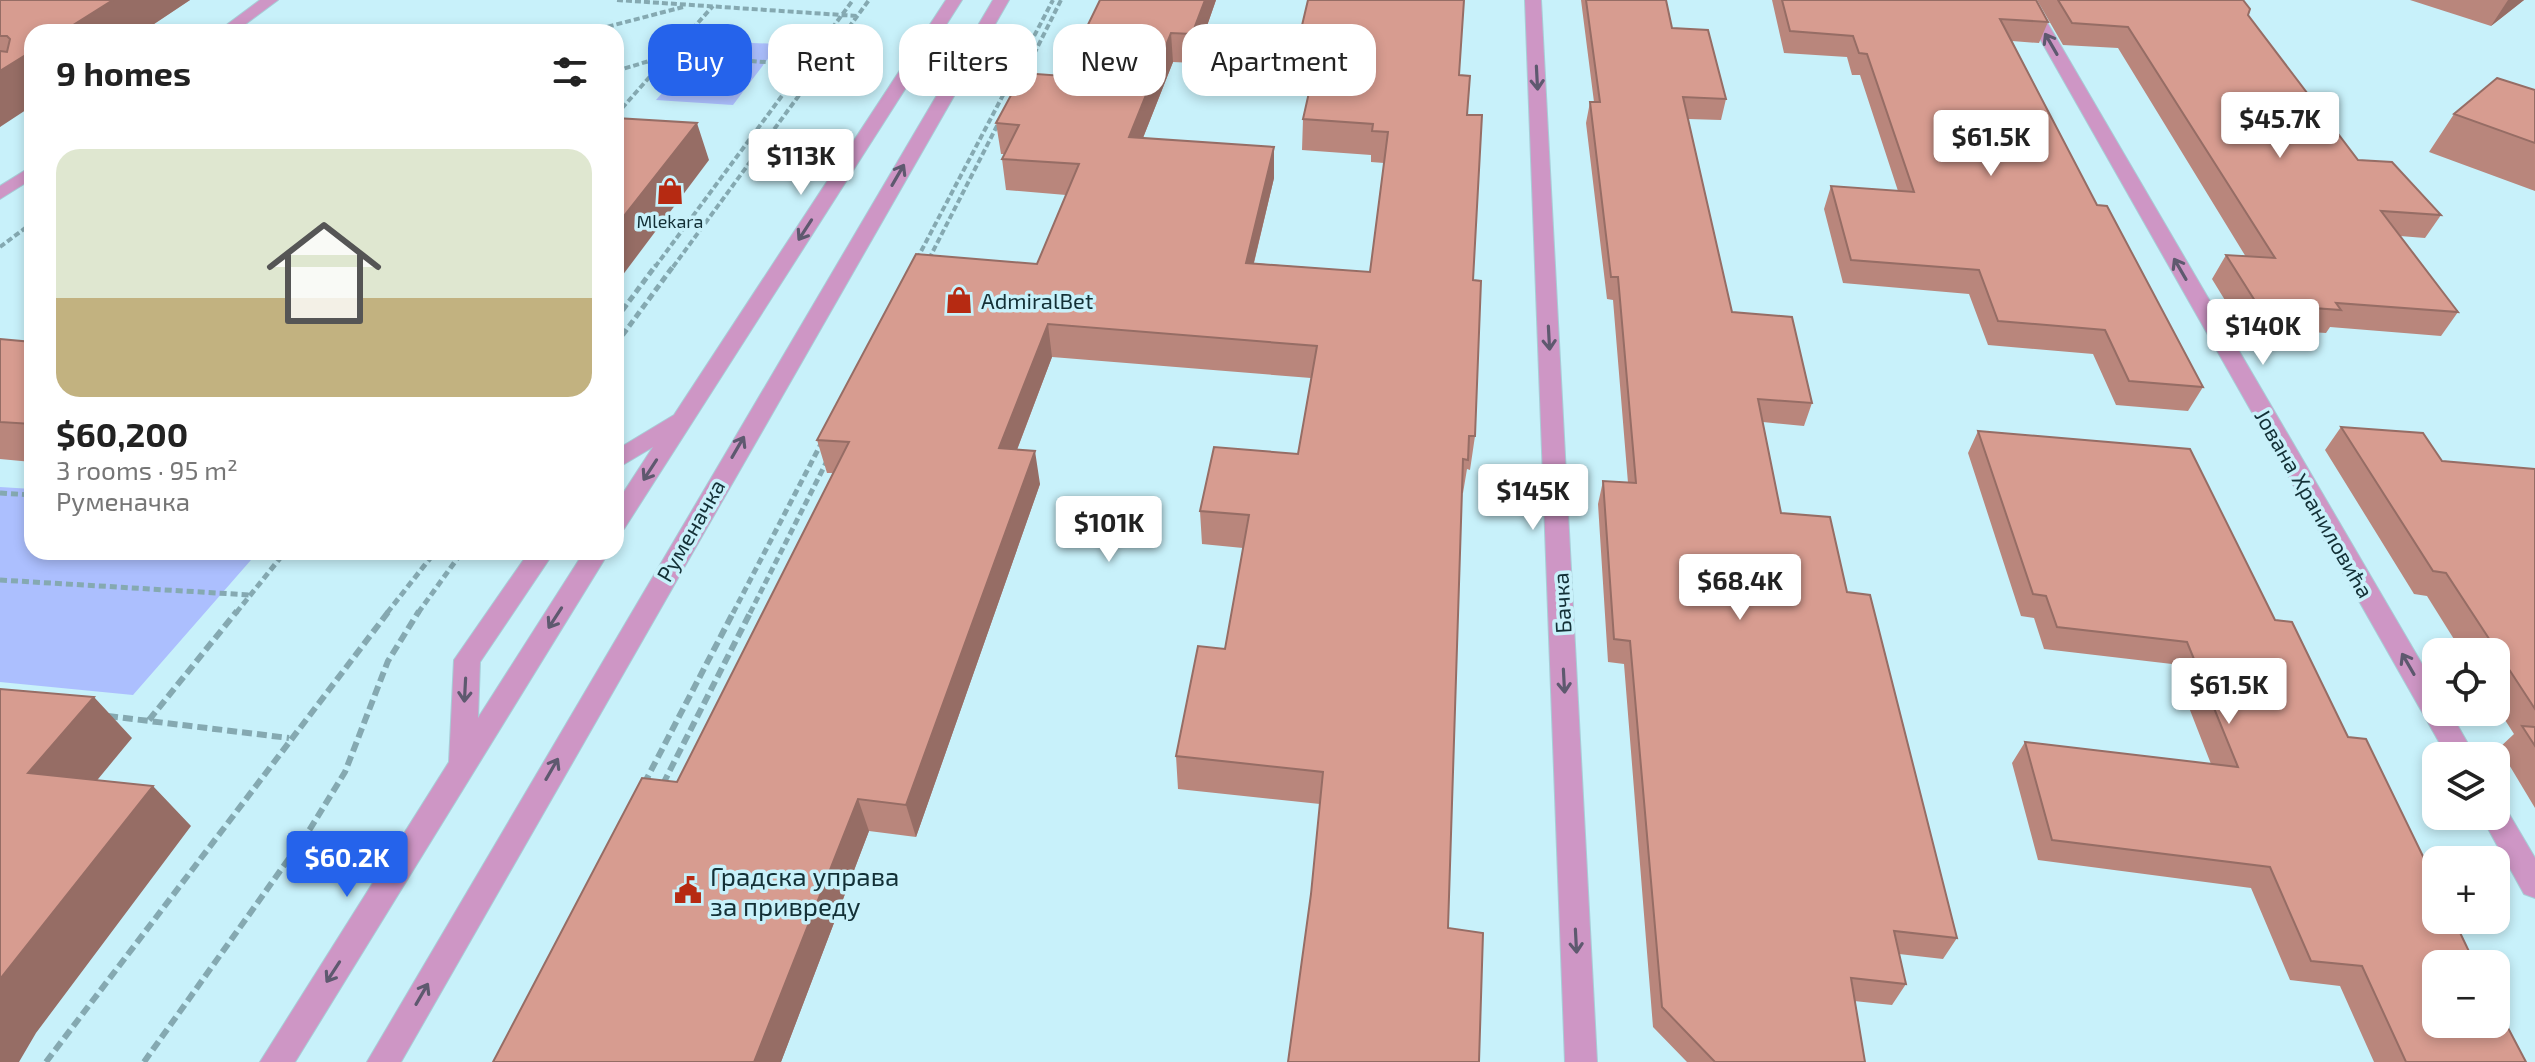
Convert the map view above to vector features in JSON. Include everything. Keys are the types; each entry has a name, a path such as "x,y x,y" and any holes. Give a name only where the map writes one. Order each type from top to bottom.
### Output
{"street":[{"path":"236,24 270,0"},
{"path":"624,511 954,0"},
{"name":"Руменачка","path":"383,1062 1001,0"},
{"name":"Бачка","path":"1533,0 1581,1062"},
{"name":"Јована Храниловића","path":"2026,0 2453,742"},
{"path":"0,194 24,177"},
{"path":"624,456 685,416"},
{"path":"462,763 467,660 536,560"},
{"path":"276,1062 592,560"},
{"path":"2503,830 2535,885"}],"path":[{"path":"617,0 858,16"},
{"path":"835,24 853,0"},
{"path":"624,333 869,0"},
{"path":"912,269 1053,0"},
{"path":"1037,47 1061,0"},
{"path":"618,24 691,5"},
{"path":"697,24 713,6"},
{"path":"624,69 648,61"},
{"path":"624,106 648,79"},
{"path":"624,308 782,96"},
{"path":"925,269 1004,113"},
{"path":"0,247 24,229"},
{"path":"639,793 824,439"},
{"path":"658,793 831,453"},
{"path":"0,493 24,494"},
{"path":"148,720 278,560"},
{"path":"46,1062 290,738 429,560"},
{"path":"144,1062 310,829 345,772 400,639 456,560"},
{"path":"0,580 250,595"},
{"path":"104,716 290,738"}],"shaded area":[{"path":"752,43 768,44 768,59 752,80"},
{"path":"659,96 740,96 733,105 656,100"},
{"path":"0,487 24,488 24,560 251,560 133,695 0,682"}],"building":[{"path":"0,0 113,0 75,24 24,24 24,56 0,71 0,51 7,52 10,39 0,36"},
{"path":"1100,0 1205,0 1196,24 1182,24 1182,34 1171,33 1166,45 1166,24 1088,24"},
{"path":"1308,0 1464,0 1459,75 1470,76 1467,115 1482,115 1473,280 1481,281 1475,436 1469,436 1468,460 1463,459 1448,928 1483,933 1479,1062 1288,1062 1311,894 1323,772 1176,756 1198,646 1225,649 1249,515 1200,511 1214,447 1298,454 1317,346 1048,324 999,448 1035,451 906,805 858,799 754,1062 493,1062 642,778 677,782 849,442 817,440 916,254 1037,264 1079,164 1002,159 1019,125 996,123 1011,96 1037,96 1037,74 1053,75 1053,96 1146,96 1129,137 1274,147 1246,263 1370,272 1388,132 1372,131 1373,124 1303,119 1308,96 1376,96 1376,24 1302,24"},
{"path":"1586,0 1666,0 1672,28 1708,30 1726,99 1683,97 1732,312 1792,317 1812,403 1758,399 1781,513 1830,517 1847,592 1870,595 1957,938 1894,931 1906,984 1851,978 1865,1062 1715,1062 1662,1007 1630,641 1614,639 1603,481 1636,483 1618,277 1611,277 1590,102 1600,102"},
{"path":"1782,0 2036,0 2048,22 2000,19 2097,205 2107,206 2203,387 2129,381 2105,330 1998,321 1979,270 1851,260 1831,186 1914,192 1867,54 1859,53 1853,36 1790,31"},
{"path":"2058,0 2243,0 2250,9 2248,15 2358,160 2392,162 2441,215 2381,211 2458,312 2336,303 2341,310 2257,304 2226,255 2275,258 2128,27 2072,23"},
{"path":"2497,78 2535,90 2535,143 2454,114"},
{"path":"624,118 697,123 624,216"},
{"path":"0,339 24,341 24,424 0,422"},
{"path":"2341,427 2423,433 2442,461 2535,469 2535,709 2510,671 2510,638 2489,638 2446,573 2433,571"},
{"path":"1978,431 2190,449 2275,620 2292,622 2348,737 2366,739 2422,854 2422,934 2461,934 2468,950 2422,950 2422,1038 2510,1038 2510,1032 2526,1062 2406,1062 2362,966 2311,961 2270,867 2052,840 2025,742 2238,767 2187,642 2057,627 2046,596 2033,594"},
{"path":"0,689 94,697 28,773 153,786 0,979"},
{"path":"2522,726 2535,727 2535,746"}],"place":[{"name":"Mlekara","path":"670,191"},
{"name":"AdmiralBet","path":"959,300"},
{"name":"Градска управа за привреду","path":"688,890"}]}
